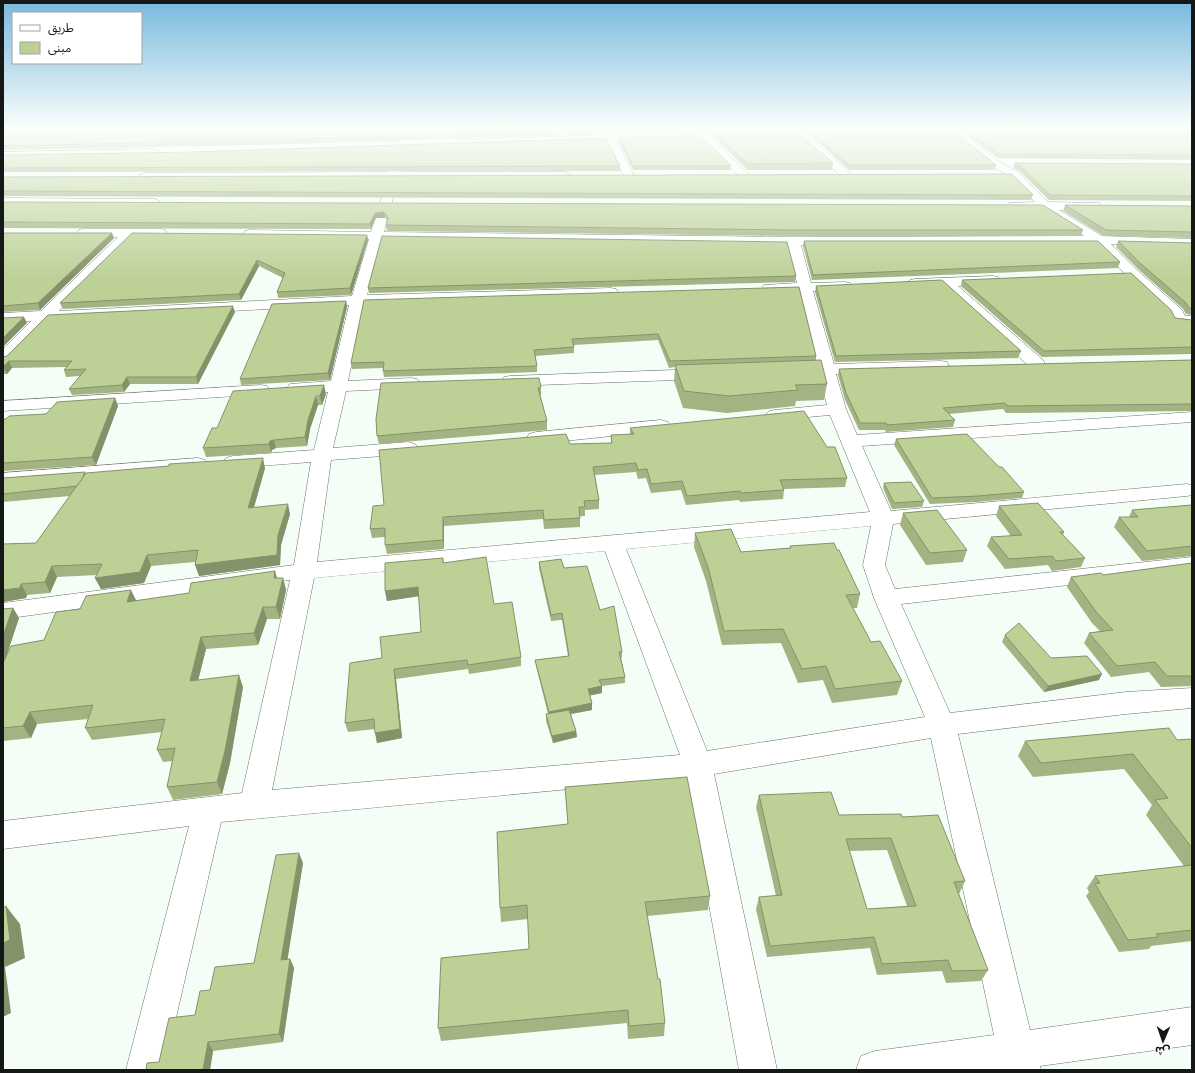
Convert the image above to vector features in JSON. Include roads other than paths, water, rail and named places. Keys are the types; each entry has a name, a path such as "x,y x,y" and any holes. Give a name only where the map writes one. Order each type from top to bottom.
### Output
{"street":[{"path":"155,185 163,178"},
{"path":"254,805 304,571 322,456 358,300 393,178"},
{"path":"1024,178 1045,206 1100,240 1132,273 1186,321 1184,329 1192,336"},
{"path":"134,203 144,194"},
{"path":"3,202 165,203"},
{"path":"1005,206 1107,206"},
{"path":"68,233 177,233"},
{"path":"3,358 129,233"},
{"path":"233,234 793,241 1100,240 1192,243"},
{"path":"793,241 828,369 837,409 883,517 874,565 886,598 942,725 1019,1061"},
{"path":"1116,274 1132,273"},
{"path":"899,284 1008,279"},
{"path":"946,282 1045,364 1014,365"},
{"path":"758,288 860,285"},
{"path":"3,318 358,300 624,292"},
{"path":"781,370 959,366"},
{"path":"492,381 718,373"},
{"path":"3,406 278,389 431,383"},
{"path":"758,417 837,409"},
{"path":"850,441 1192,417"},
{"path":"521,439 679,424"},
{"path":"3,479 425,447"},
{"path":"3,611 304,571 1187,490"},
{"path":"613,543 698,765 758,1070"},
{"path":"886,598 1192,564"},
{"path":"3,835 208,812 254,805 698,765 942,725 1126,703 1192,698"},
{"path":"145,1070 208,812"},
{"path":"875,1070 1019,1061 1192,1026"}]}
